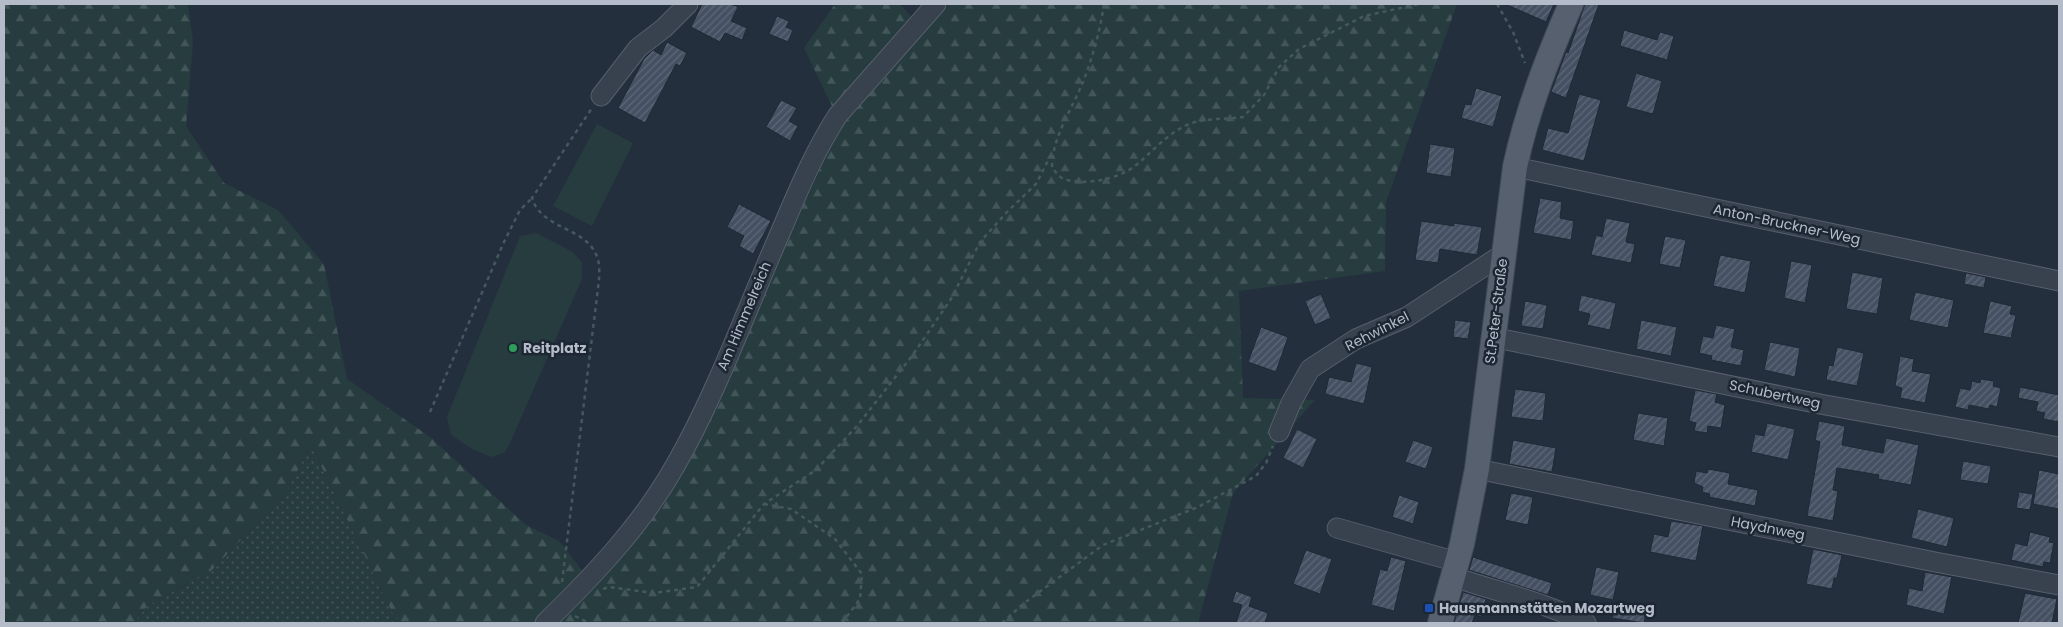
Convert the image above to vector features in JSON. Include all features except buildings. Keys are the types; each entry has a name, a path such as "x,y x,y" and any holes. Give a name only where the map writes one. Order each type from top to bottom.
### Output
{"main road":[{"name":"St.Peter-Straße","path":"1440,623 1455,570 1477,469 1514,167 1537,85 1572,4"}],"street":[{"path":"601,96 638,48 664,28 688,4"},
{"name":"Am Himmelreich","path":"545,623 634,527 675,466 719,375 801,184 825,135 838,115 936,4"},
{"name":"Anton-Bruckner-Weg","path":"1514,167 2059,281"},
{"name":"Rehwinkel","path":"1279,432 1291,403 1310,369 1356,339 1408,317 1503,254"},
{"name":"Schubertweg","path":"1492,337 1820,404 2059,447"},
{"name":"Haydnweg","path":"1477,469 2059,585"},
{"path":"1337,528 1455,570 1586,623"}],"path":[{"path":"601,590 609,587 654,593 697,587 723,551 764,504 816,470 857,426 912,356 951,299 980,242 1036,184 1052,153 1083,81 1099,33 1104,4"},
{"path":"1052,153 1052,168 1060,178 1076,183 1104,180 1134,167 1159,143 1184,126 1201,120 1243,117 1264,95 1279,67 1299,49 1364,16 1419,4"},
{"path":"1498,4 1537,85"},
{"path":"430,412 504,242 520,210 532,198 559,155 601,96"},
{"path":"532,198 535,207 548,220 585,238 598,260 599,280 580,426 560,608"},
{"path":"1002,623 1023,604 1103,545 1198,507 1256,476 1266,463 1279,432"},
{"path":"764,504 791,509 835,539 862,574 860,599 842,623"}],"green space":[{"path":"4,4 188,4 193,42 186,126 224,183 278,210 324,264 347,379 430,437 526,525 559,541 592,583 662,508 709,420 762,288 841,125 804,48 835,4 900,4 924,31 949,4 1457,4 1386,202 1385,271 1239,291 1243,398 1315,400 1233,493 1198,623 402,623 392,612 311,445 285,494 210,572 148,605 133,623 4,623"},
{"path":"597,124 633,143 592,226 553,206"},
{"name":"Reitplatz","path":"536,233 571,251 582,262 582,279 510,443 504,453 491,457 472,449 451,435 447,417 520,236"},
{"path":"311,445 392,612 402,623 133,623 148,605 210,572 285,494"}],"place":[{"name":"Reitplatz","path":"513,348"},
{"name":"Hausmannstätten Mozartweg","path":"1429,608"}]}
